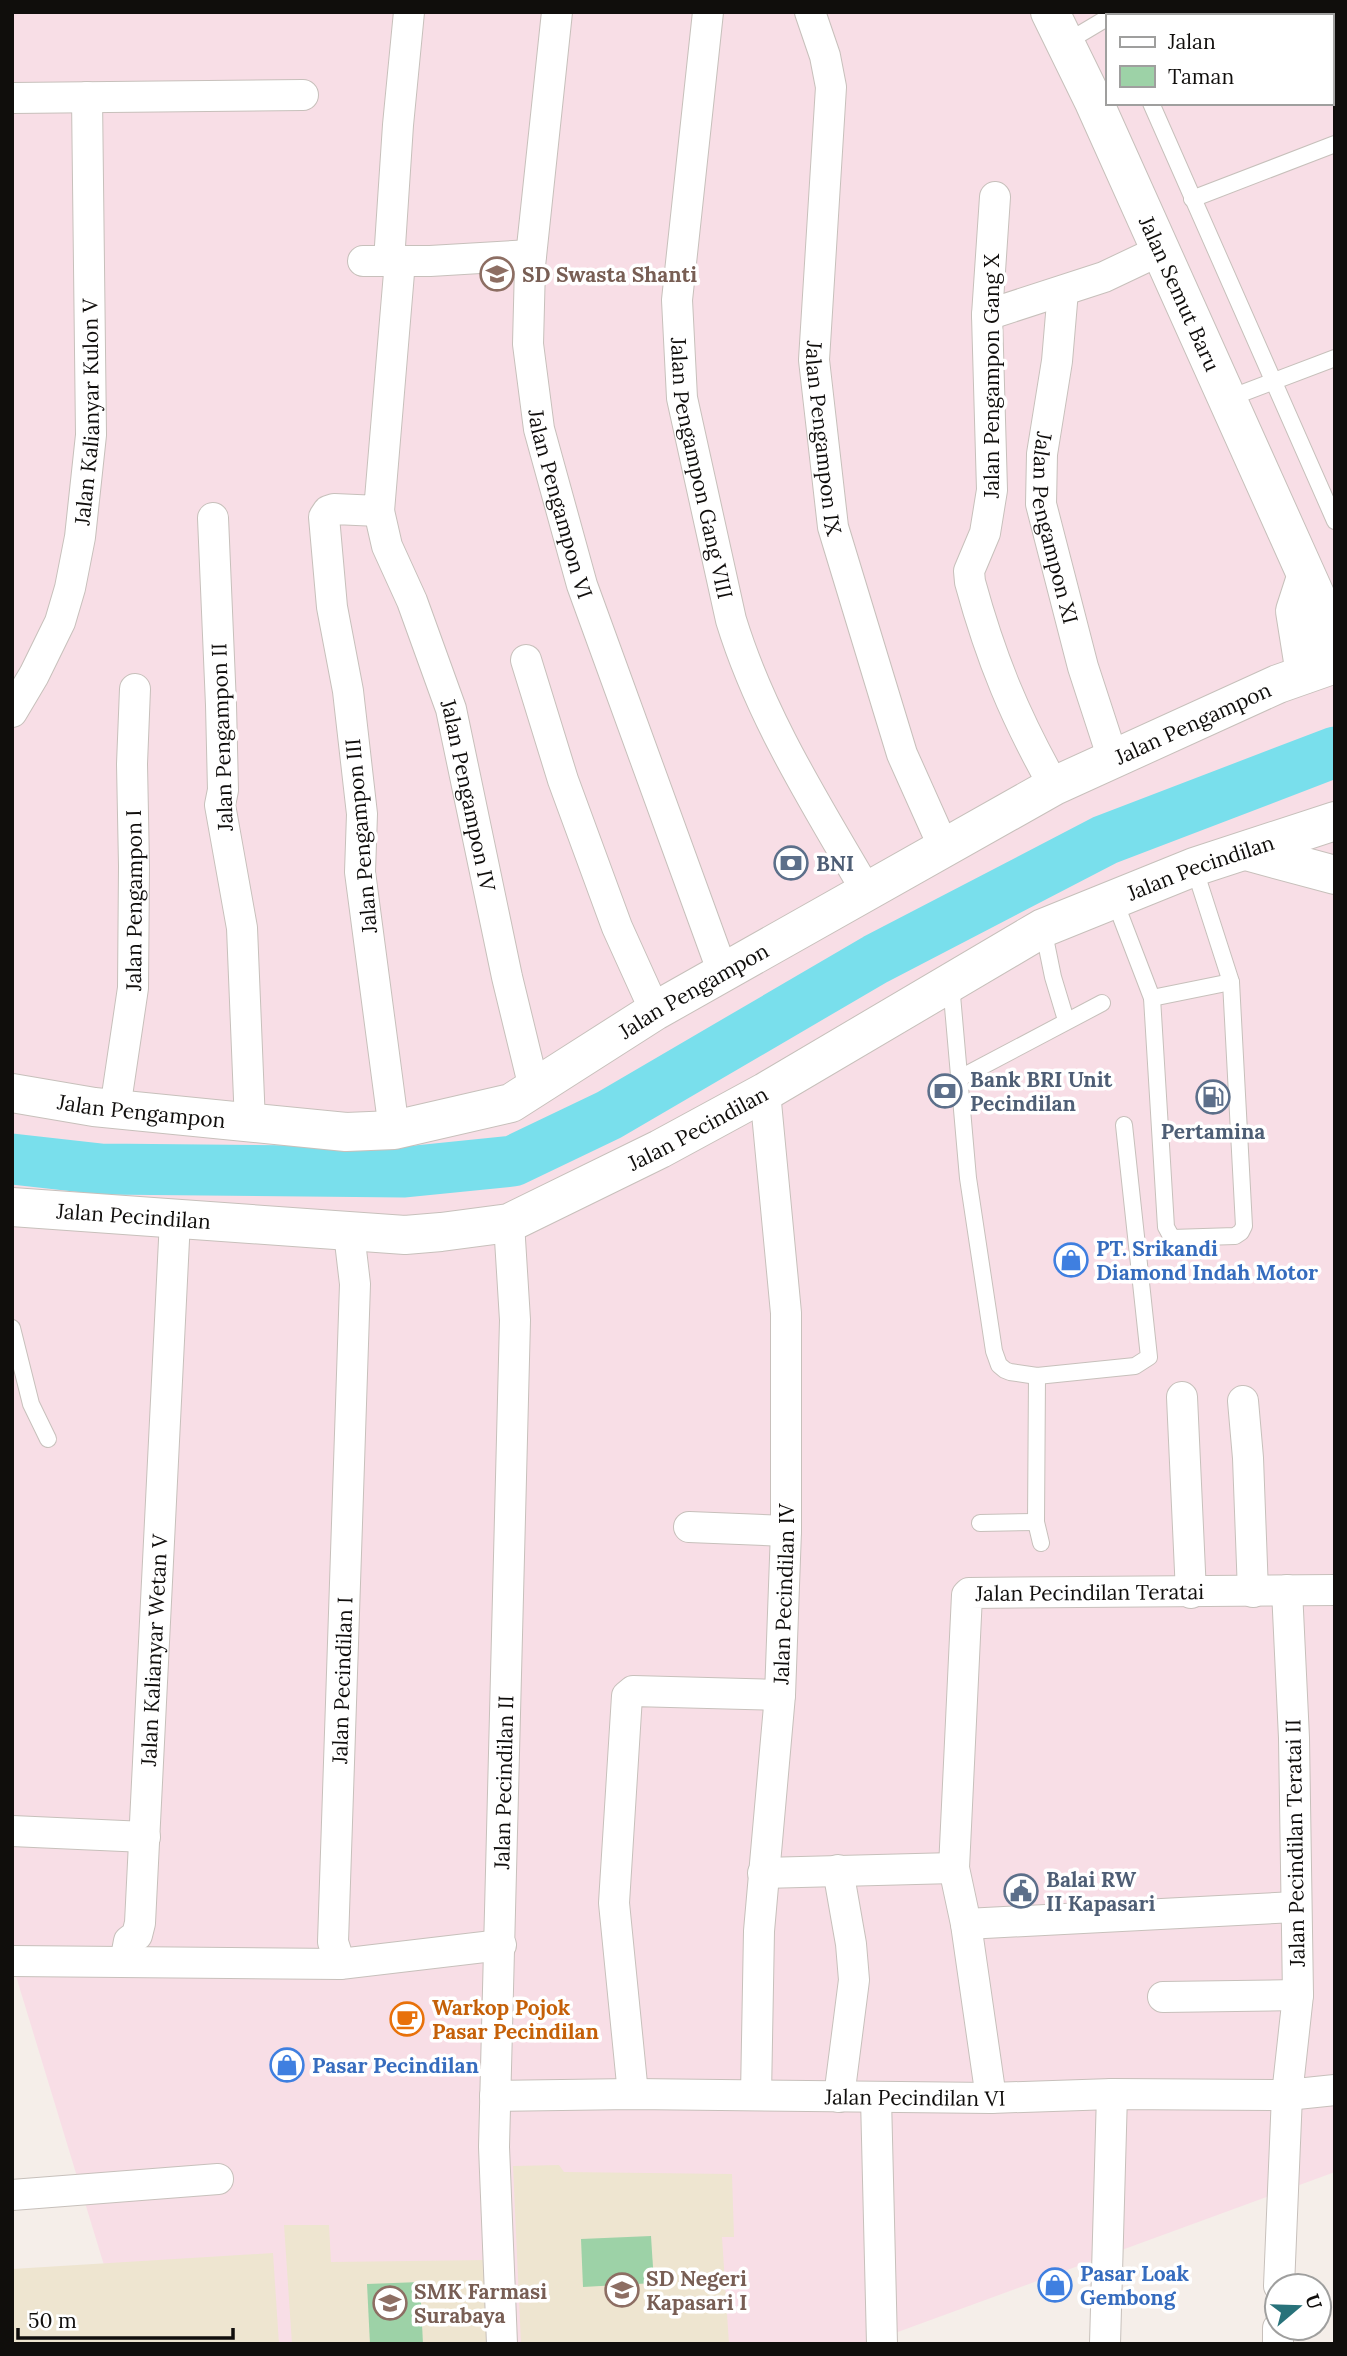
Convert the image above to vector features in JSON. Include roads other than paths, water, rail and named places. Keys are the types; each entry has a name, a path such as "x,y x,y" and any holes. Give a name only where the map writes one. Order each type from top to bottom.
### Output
{"main road":[{"name":"Jalan Semut Baru","path":"1057,28 1094,102 1335,639"},
{"path":"1306,577 1295,611 1320,669"},
{"name":"Jalan Pengampon","path":"12,1093 115,1109 346,1132 394,1130 511,1103 655,1011 1054,786 1200,718 1320,669"},
{"name":"Jalan Pecindilan","path":"12,1207 405,1235 441,1233 509,1223 660,1149 765,1092 1043,928 1194,867 1335,821"},
{"path":"1247,851 1335,875"}],"street":[{"name":"Jalan Pengampon IV","path":"409,12 384,261 379,511 387,545 412,601 451,709 507,977 534,1088"},
{"name":"Jalan Pengampon VI","path":"557,12 531,255 528,344 542,442 582,585 723,973"},
{"name":"Jalan Pengampon Gang VIII","path":"708,12 677,300 682,398 731,620 740,649 789,758 867,892"},
{"name":"Jalan Pengampon IX","path":"810,12 825,56 831,88 814,360 833,527 902,754 944,848"},
{"path":"12,98 303,95"},
{"name":"Jalan Kalianyar Kulon V","path":"12,712 60,622 80,537 91,435 88,97"},
{"name":"Jalan Pengampon Gang X","path":"995,197 987,315 992,490 985,533 970,571 970,582 1001,680 1019,723 1054,786"},
{"path":"987,315 1104,277 1161,250"},
{"path":"384,261 531,255"},
{"name":"Jalan Pengampon XI","path":"1063,291 1057,361 1042,454 1041,504 1083,667 1113,759"},
{"name":"Jalan Pengampon III","path":"379,511 328,511 324,517 332,607 348,691 362,814 360,872 394,1130"},
{"name":"Jalan Pengampon II","path":"212,518 221,705 223,790 220,805 242,928 250,1123"},
{"path":"526,660 563,780 617,927 655,1011"},
{"name":"Jalan Pengampon I","path":"115,1109 133,988 132,764 135,689"},
{"name":"Jalan Pecindilan IV","path":"756,2095 759,1931 780,1695 786,1531 786,1313 765,1092"},
{"name":"Jalan Kalianyar Wetan V","path":"125,1962 129,1941 137,1935 140,1923 175,1220"},
{"name":"Jalan Pecindilan II","path":"502,2344 494,2147 515,1320 509,1223"},
{"name":"Jalan Pecindilan I","path":"340,1964 333,1942 355,1284 349,1233"},
{"path":"1182,1397 1191,1593"},
{"path":"1243,1401 1253,1592"},
{"path":"689,1527 786,1531"},
{"name":"Jalan Pecindilan Teratai II","path":"1280,2272 1287,2095 1298,1995 1294,1738 1287,1590"},
{"name":"Jalan Pecindilan Teratai","path":"991,2098 966,1924 954,1868 967,1595 1335,1590"},
{"path":"633,2094 614,1903 627,1696 633,1692 780,1695"},
{"path":"12,1831 145,1837"},
{"path":"763,1873 954,1868"},
{"path":"838,1870 851,1944 854,1980 839,2097"},
{"path":"966,1924 1295,1907"},
{"path":"12,1961 340,1964 500,1945"},
{"path":"1163,1997 1298,1995"},
{"name":"Jalan Pecindilan VI","path":"495,2096 633,2094 991,2098 1112,2094 1287,2095 1335,2090"},
{"path":"1105,2344 1112,2094"},
{"path":"876,2098 882,2344"},
{"path":"12,2195 218,2179"}],"lane":[{"path":"1057,28 1106,17"},
{"path":"1153,105 1335,521"},
{"path":"1192,198 1335,144"},
{"path":"1227,399 1335,358"},
{"path":"1114,899 1152,998 1166,1227 1172,1238 1236,1236 1244,1226 1231,982 1194,867"},
{"path":"1043,928 1053,977 1066,1020"},
{"path":"951,981 968,1178 997,1360 999,1365 1010,1372 1037,1376 1135,1366 1149,1357 1125,1125"},
{"path":"1152,998 1231,982"},
{"path":"960,1078 1101,1003"},
{"path":"12,1328 31,1404 48,1439"},
{"path":"1037,1376 1036,1522 1041,1543"},
{"path":"980,1523 1036,1522"}],"waterway":[{"path":"12,1159 101,1169 405,1172 513,1161 609,1115 876,959 1105,840 1335,752"}],"place":[{"name":"SD Swasta Shanti","path":"497,274"},
{"name":"BNI","path":"791,863"},
{"name":"Bank BRI Unit Pecindilan","path":"945,1091"},
{"name":"Pertamina","path":"1213,1097"},
{"name":"PT. Srikandi Diamond Indah Motor","path":"1071,1260"},
{"name":"Balai RW II Kapasari","path":"1021,1891"},
{"name":"Warkop Pojok Pasar Pecindilan","path":"407,2019"},
{"name":"Pasar Pecindilan","path":"287,2065"},
{"name":"Pasar Loak Gembong","path":"1055,2285"},
{"name":"SD Negeri Kapasari I","path":"622,2290"},
{"name":"SMK Farmasi Surabaya","path":"390,2303"}]}
